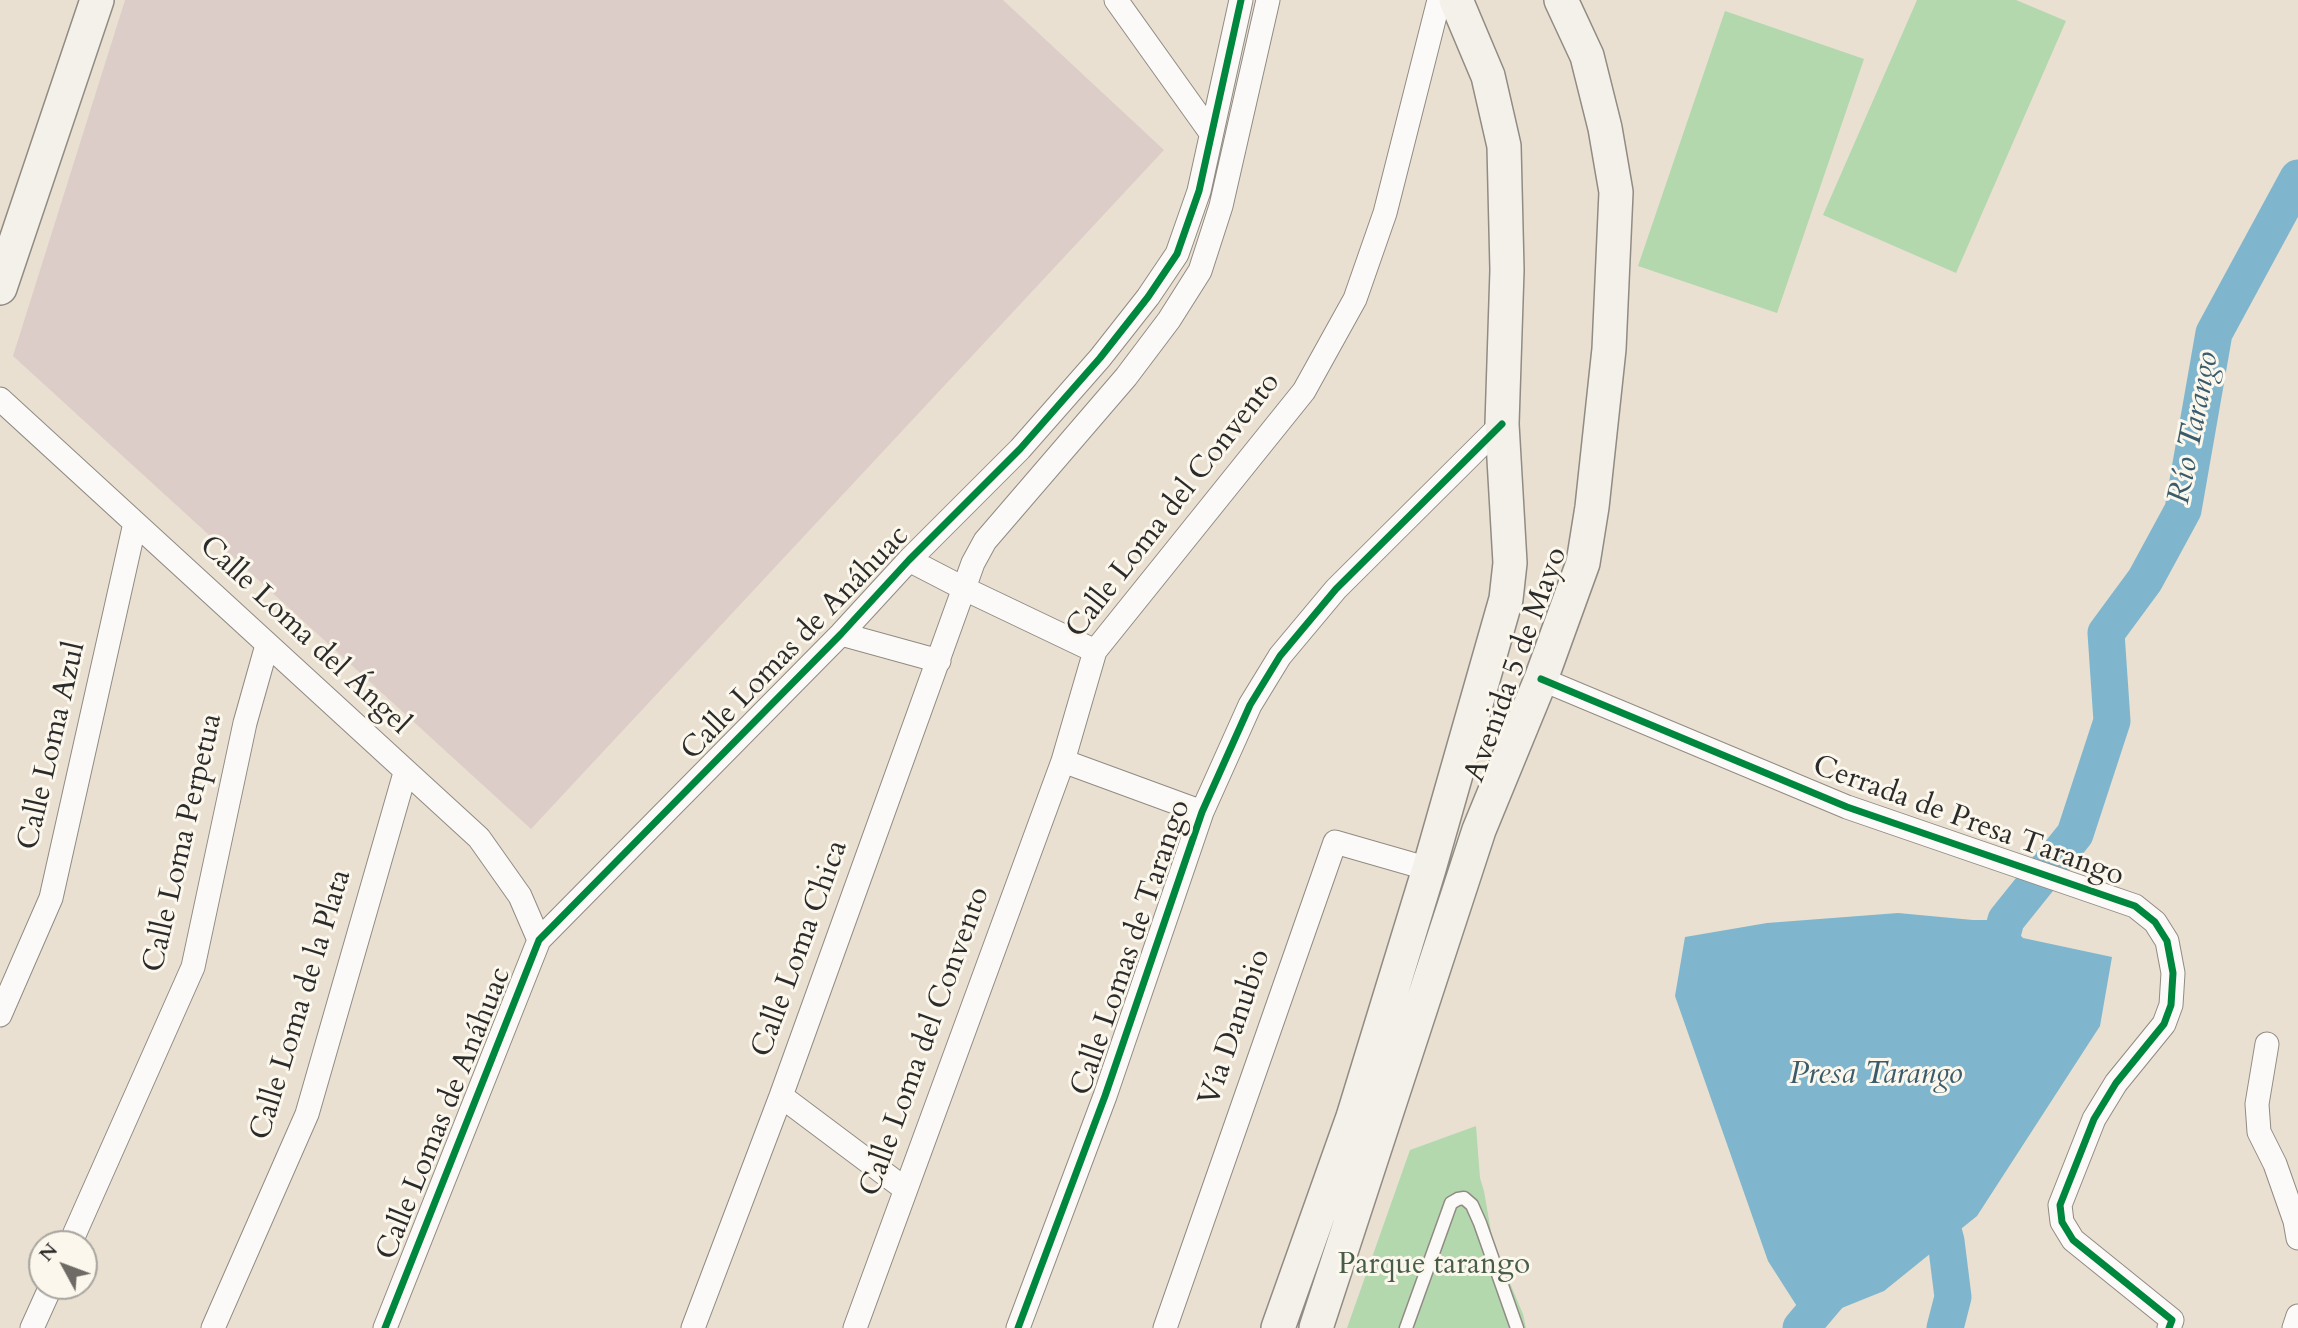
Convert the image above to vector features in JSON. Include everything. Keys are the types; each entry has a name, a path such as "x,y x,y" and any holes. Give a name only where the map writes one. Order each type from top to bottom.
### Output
{"main road":[{"path":"0,288 97,0"},
{"name":"Avenida 5 de Mayo","path":"1278,1328 1353,1117 1429,870 1506,599 1510,530 1502,424 1507,270 1504,146 1488,76 1456,0"},
{"name":"Avenida 5 de Mayo","path":"1316,1328 1479,830 1541,678 1583,563 1592,507 1609,349 1616,192 1605,128 1587,57 1561,0"}],"street":[{"path":"1116,0 1211,133"},
{"name":"Calle Lomas de Anáhuac","path":"385,1328 539,940 1020,449 1100,358 1148,297 1177,254 1199,191 1241,0"},
{"path":"965,589 973,563 985,541 1126,377 1169,320 1200,271 1222,206 1268,0"},
{"name":"Calle Loma del Convento","path":"855,1328 1063,761 1095,651 1304,391 1355,299 1385,213 1439,0"},
{"name":"Calle Loma del Ángel","path":"0,399 479,838 520,897 539,940"},
{"name":"Calle Lomas de Tarango","path":"1018,1328 1105,1096 1202,812 1250,705 1280,656 1336,589 1502,424"},
{"name":"Calle Loma Azul","path":"0,1015 51,898 135,523"},
{"path":"909,560 1095,651"},
{"name":"Calle Loma Chica","path":"693,1328 781,1096 965,589"},
{"path":"841,634 939,661"},
{"name":"Calle Loma Perpetua","path":"76,1230 193,967 244,723 267,645"},
{"name":"Cerrada de Presa Tarango","path":"1541,678 1846,807 2135,906 2155,922 2167,941 2173,973 2171,1004 2164,1024 2116,1083 2094,1119 2060,1205 2062,1222 2073,1240 2172,1320 2169,1328"},
{"path":"1063,761 1202,812"},
{"name":"Calle Loma de la Plata","path":"213,1328 307,1114 405,773"},
{"name":"Vía Danubio","path":"1165,1328 1335,842 1429,870"},
{"path":"2267,1044 2257,1104 2259,1132 2275,1164 2298,1238"},
{"path":"781,1096 905,1189"},
{"path":"32,1328 45,1300"},
{"path":"2294,1328 2298,1316"}],"lane":[{"path":"1406,1328 1451,1203 1464,1198 1472,1205 1480,1223 1517,1328"}],"shaded area":[{"path":"125,0 1003,0 1164,150 531,829 13,356"}],"green space":[{"path":"1917,0 2016,0 2066,21 1956,273 1823,215"},
{"path":"1725,11 1864,59 1777,313 1638,266"},
{"name":"Parque tarango","path":"1476,1126 1480,1178 1493,1243 1523,1314 1526,1328 1347,1328 1410,1150"}],"water":[{"name":"Presa Tarango","path":"1898,913 1973,920 2006,920 2023,938 2112,957 2100,1026 1977,1216 1884,1291 1807,1322 1768,1261 1675,996 1685,937 1767,923"}],"waterway":[{"name":"Río Tarango","path":"1994,966 2006,920 2075,834 2112,721 2106,633 2145,580 2183,510 2214,333 2298,178"},
{"path":"1933,1193 1946,1241 1953,1297 1945,1328"},
{"path":"1801,1328 1839,1283"}],"cycle path":[{"path":"385,1328 539,940 1020,449 1100,358 1148,297 1177,254 1199,191 1241,0"},
{"path":"1018,1328 1105,1096 1202,812 1250,705 1280,656 1336,589 1502,424"},
{"path":"1541,679 1847,807 2135,906 2155,922 2167,941 2173,973 2171,1005 2164,1024 2116,1083 2094,1119 2060,1205 2062,1222 2073,1240 2172,1320 2169,1328"}]}
